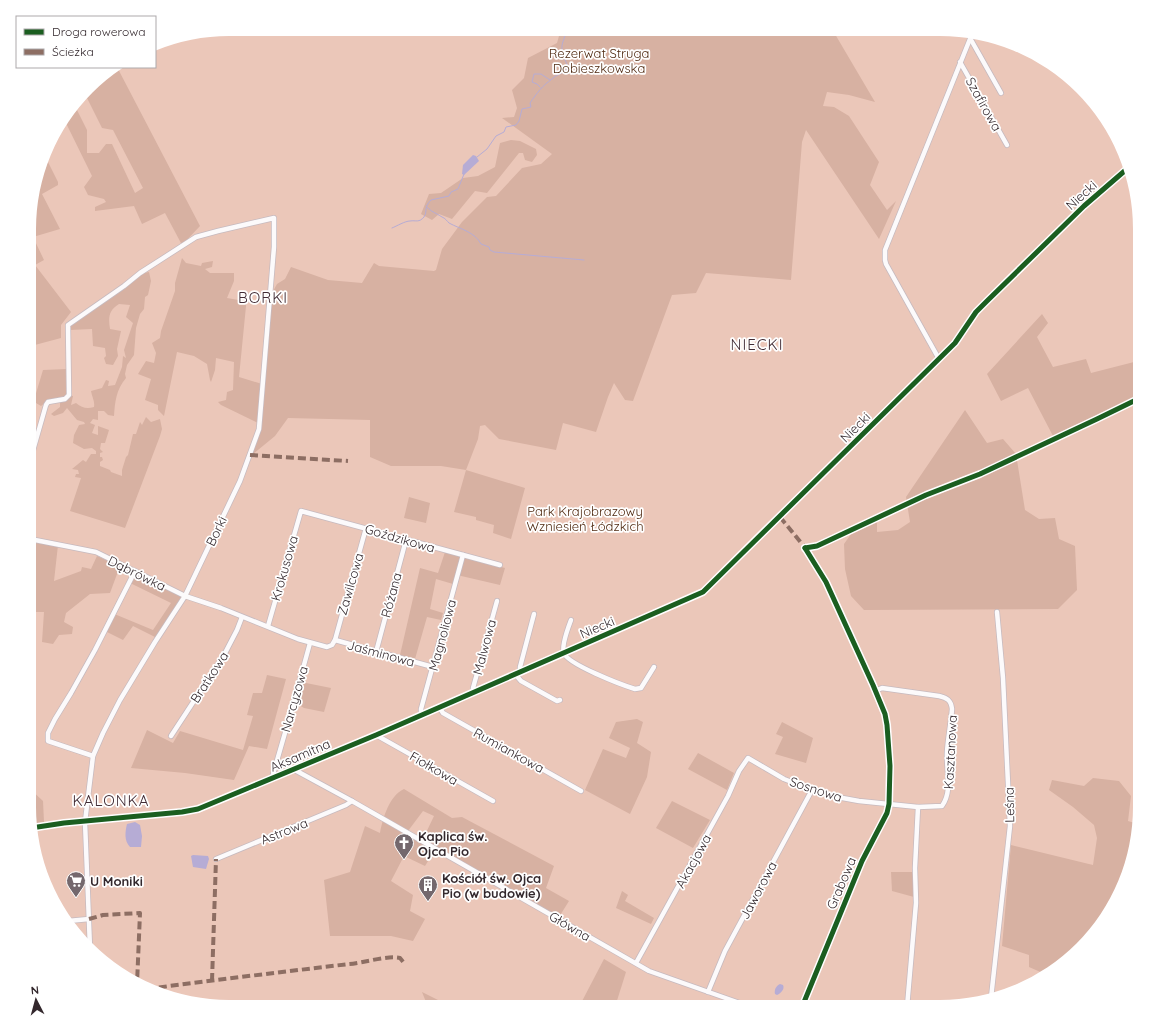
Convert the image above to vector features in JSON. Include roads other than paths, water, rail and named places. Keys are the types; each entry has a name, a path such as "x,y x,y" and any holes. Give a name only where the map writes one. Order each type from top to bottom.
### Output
{"street":[{"path":"939,359 885,260 885,250 970,39"},
{"path":"973,39 1001,93"},
{"name":"Szafirowa","path":"960,62 1007,145"},
{"name":"Niecki","path":"564,653 704,592 955,343 976,312 1084,206 1124,171"},
{"name":"Borki","path":"36,441 48,402 64,399 69,395 68,325 140,273 196,237 274,218 274,247 270,278 264,378 259,429 240,481 185,596 120,700 103,733 94,756 86,821 90,941"},
{"path":"805,548 817,546 926,495 980,474 1133,401"},
{"name":"Goździkowa","path":"301,511 500,565"},
{"name":"Krokusowa","path":"268,626 301,511"},
{"name":"Zawilcowa","path":"335,640 366,528"},
{"name":"Dąbrówka","path":"36,540 96,552 185,596 242,617"},
{"name":"Różana","path":"376,652 406,540"},
{"name":"Magnoliowa","path":"421,715 421,709 463,555"},
{"path":"94,756 48,741 48,733 95,650 135,571"},
{"name":"Malwowa","path":"473,692 497,601"},
{"name":"Leśna","path":"992,993 1010,826 1004,692 998,612"},
{"path":"520,672 534,614"},
{"name":"Jaśminowa","path":"242,617 310,643 327,647 332,645 335,640 433,667"},
{"name":"Bratkowa","path":"171,736 224,655 242,617"},
{"path":"571,620 563,647 564,653 568,659 592,672 634,689 641,688 654,667"},
{"name":"Narcyzowa","path":"272,778 310,643"},
{"name":"Aksamitna","path":"37,827 193,810 421,715 564,653"},
{"path":"515,674 521,681 557,701 560,700"},
{"name":"Kasztanowa","path":"876,691 882,688 939,696 951,702 952,709 947,755 947,800 942,806 918,807 888,804"},
{"name":"Rumiankowa","path":"439,707 443,713 581,790"},
{"name":"Fiołkowa","path":"376,734 493,801"},
{"name":"Sosnowa","path":"748,758 784,779 812,790 859,802 888,804"},
{"name":"Akacjowa","path":"636,964 725,803 739,771 748,758"},
{"name":"Grabowa","path":"805,1000 862,861 887,813 890,766"},
{"name":"Główna","path":"293,769 352,801 636,964 663,976 731,1000"},
{"name":"Jaworowa","path":"708,992 725,951 812,790"},
{"name":"Astrowa","path":"216,859 346,805 352,801"},
{"path":"909,1000 916,910 915,868 918,807"},
{"path":"73,921 89,919"}],"waterway":[{"path":"477,157 487,149 496,136 504,132 506,127 516,125 519,121 522,109 531,107 530,103 542,87 568,68 562,49 565,36"},
{"path":"540,87 532,82 534,74 541,74 550,80"},
{"path":"392,228 406,222 419,221 422,219 425,215 426,207 431,200 449,196 451,192 458,189 464,174"},
{"path":"426,206 449,223 475,236 481,244 489,247 490,250 494,252 584,260"}],"place":[{"name":"Kaplica św. Ojca Pio","path":"404,860"},
{"name":"U Moniki","path":"76,898"},
{"name":"Kościół św. Ojca Pio (w budowie)","path":"428,902"}],"district":[{"name":"BORKI","path":"263,298"},
{"name":"NIECKI","path":"757,345"},
{"name":"KALONKA","path":"111,801"}],"park label":[{"name":"Rezerwat Struga Dobieszkowska","path":"599,60"},
{"name":"Park Krajobrazowy Wzniesień Łódzkich","path":"585,518"}]}
